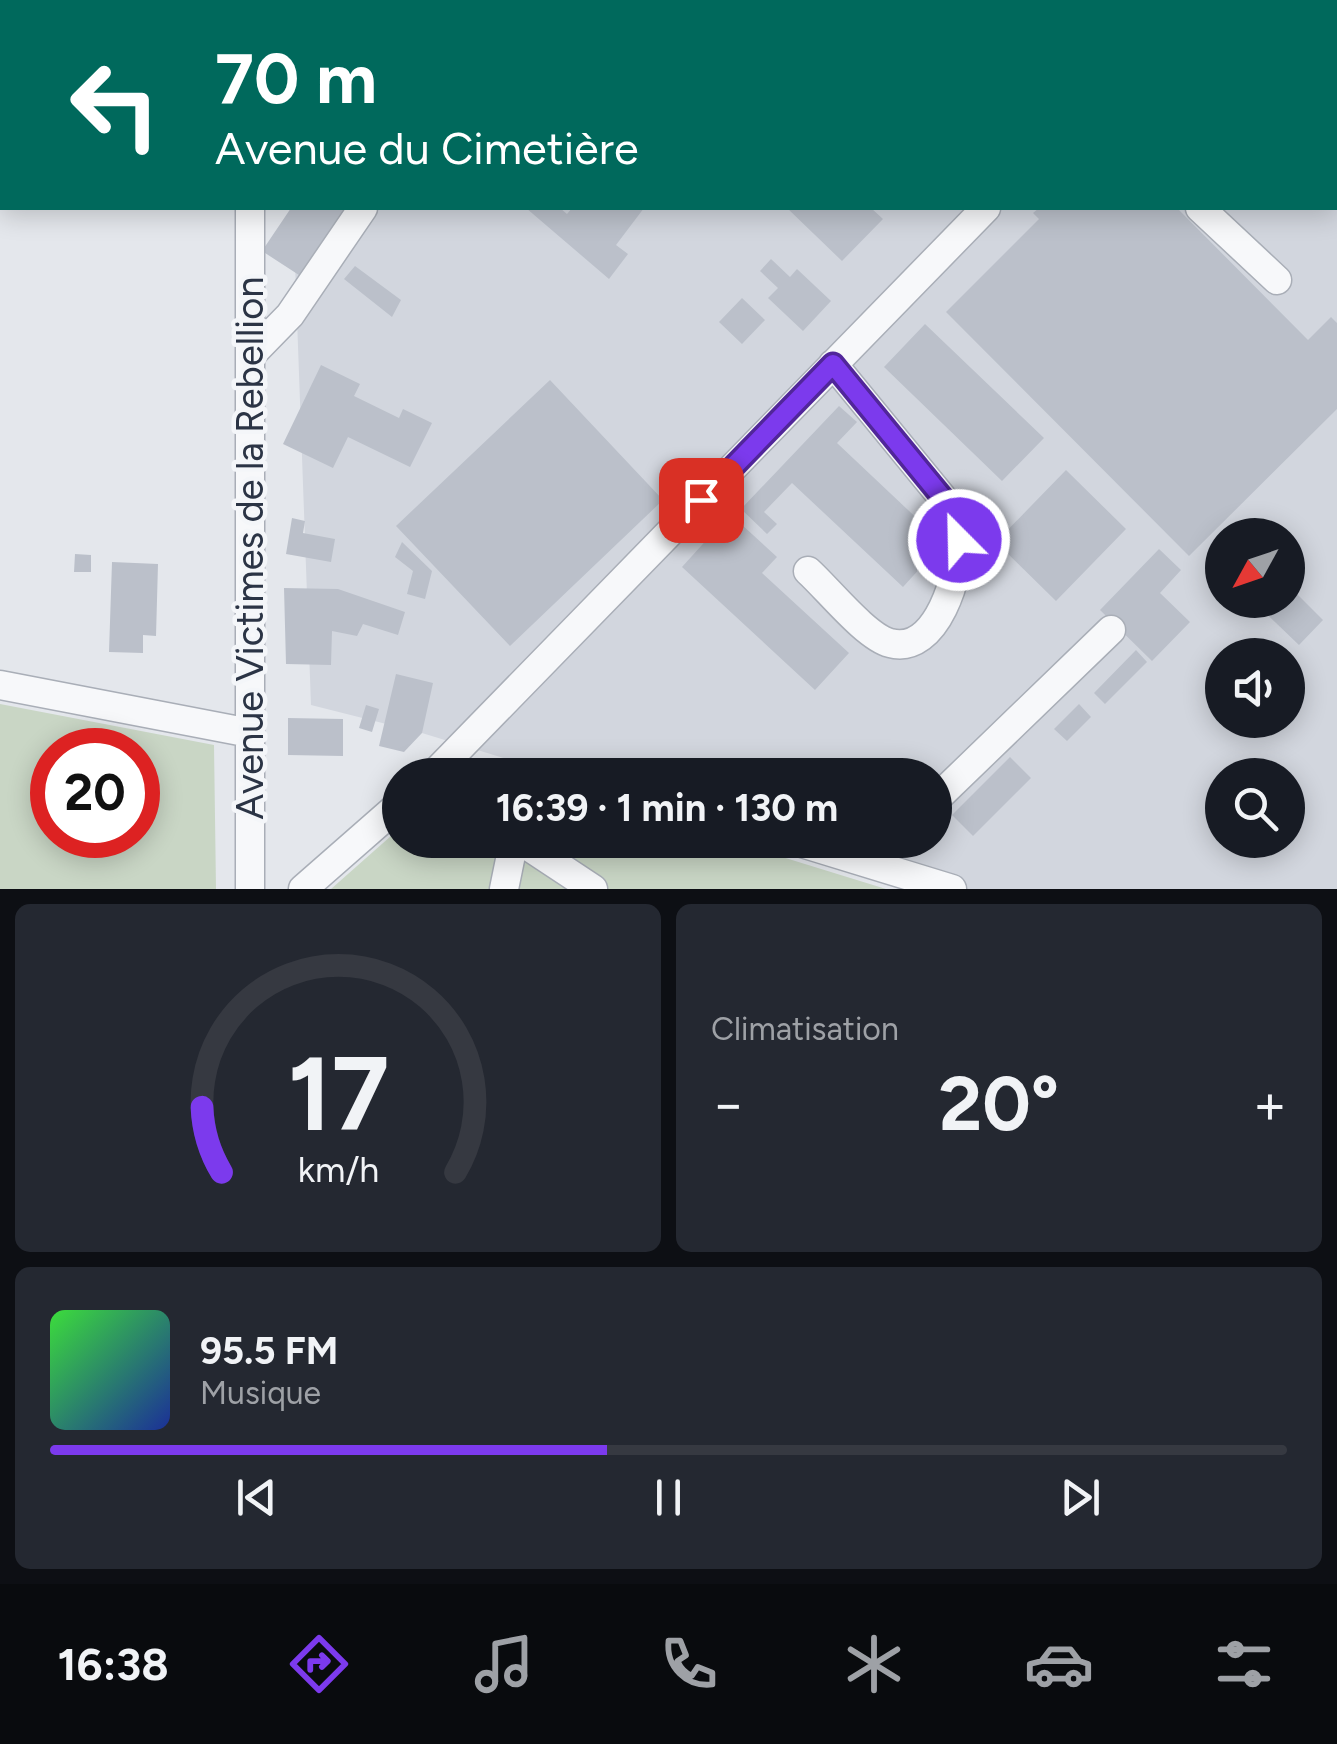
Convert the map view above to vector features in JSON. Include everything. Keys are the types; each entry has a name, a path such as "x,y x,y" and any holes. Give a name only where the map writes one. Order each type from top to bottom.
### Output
{"street":[{"name":"Avenue Victimes de la Rebellion","path":"250,210 250,889"},
{"path":"250,356 290,315 363,210"},
{"path":"452,758 984,210"},
{"path":"1202,210 1277,280"},
{"path":"808,570 878,638 894,644 910,642 924,633 940,616 955,583 959,540 956,520 946,502 833,364"},
{"path":"952,783 1110,630"},
{"path":"0,685 250,734"},
{"path":"303,889 382,820"},
{"path":"504,889 512,858"},
{"path":"544,858 593,889"},
{"path":"853,858 952,889"},
{"path":"870,863 875,858"}],"shaded area":[{"path":"293,210 1337,210 1337,889 927,889 827,858 952,858 952,758 504,758 311,705"}],"green space":[{"path":"0,704 125,728 30,728 30,858 160,858 160,735 214,745 216,889 0,889"},
{"path":"382,844 382,858 785,858 886,889 331,889"}],"building":[{"path":"290,210 345,210 302,277 262,251"},
{"path":"528,210 562,210 567,214 570,210 642,210 616,245 628,254 609,279"},
{"path":"789,210 873,210 883,219 842,261"},
{"path":"1037,210 1179,210 1308,340 1331,317 1337,323 1337,409 1227,518 1205,518 1205,540 1189,556 946,312 1039,219 1033,213"},
{"path":"771,259 790,277 797,269 831,301 803,331 768,298 778,288 760,271"},
{"path":"355,266 401,300 392,317 344,279"},
{"path":"742,298 765,320 742,344 719,322"},
{"path":"925,324 1044,438 1002,481 884,367"},
{"path":"321,365 360,384 354,396 399,418 403,409 432,423 410,467 348,437 333,468 283,444"},
{"path":"550,380 663,500 510,646 396,526"},
{"path":"839,406 857,422 837,443 943,543 903,587 792,483 764,512 777,524 767,534 741,509"},
{"path":"1066,470 1126,529 1056,601 996,542"},
{"path":"730,514 777,557 762,573 849,653 815,690 682,567"},
{"path":"292,518 305,521 303,533 335,539 331,562 286,554"},
{"path":"402,542 432,571 425,599 407,594 413,571 395,557"},
{"path":"1159,549 1181,570 1160,593 1190,622 1152,661 1100,610"},
{"path":"75,554 91,555 91,572 74,572"},
{"path":"112,562 158,564 156,636 143,635 143,653 109,652"},
{"path":"284,588 338,589 405,612 398,635 363,624 357,636 332,631 331,665 286,664"},
{"path":"1305,602 1323,620 1305,639 1292,638 1271,618 1305,618"},
{"path":"1136,650 1147,662 1105,704 1094,693"},
{"path":"396,674 433,683 422,733 404,752 379,746"},
{"path":"1079,704 1091,717 1067,741 1054,729"},
{"path":"366,705 379,709 372,732 359,728"},
{"path":"288,718 343,719 343,756 288,755"},
{"path":"1010,757 1031,778 973,836 952,815"}],"route":[{"path":"701,500 833,364 946,502 956,520 959,540"}]}
